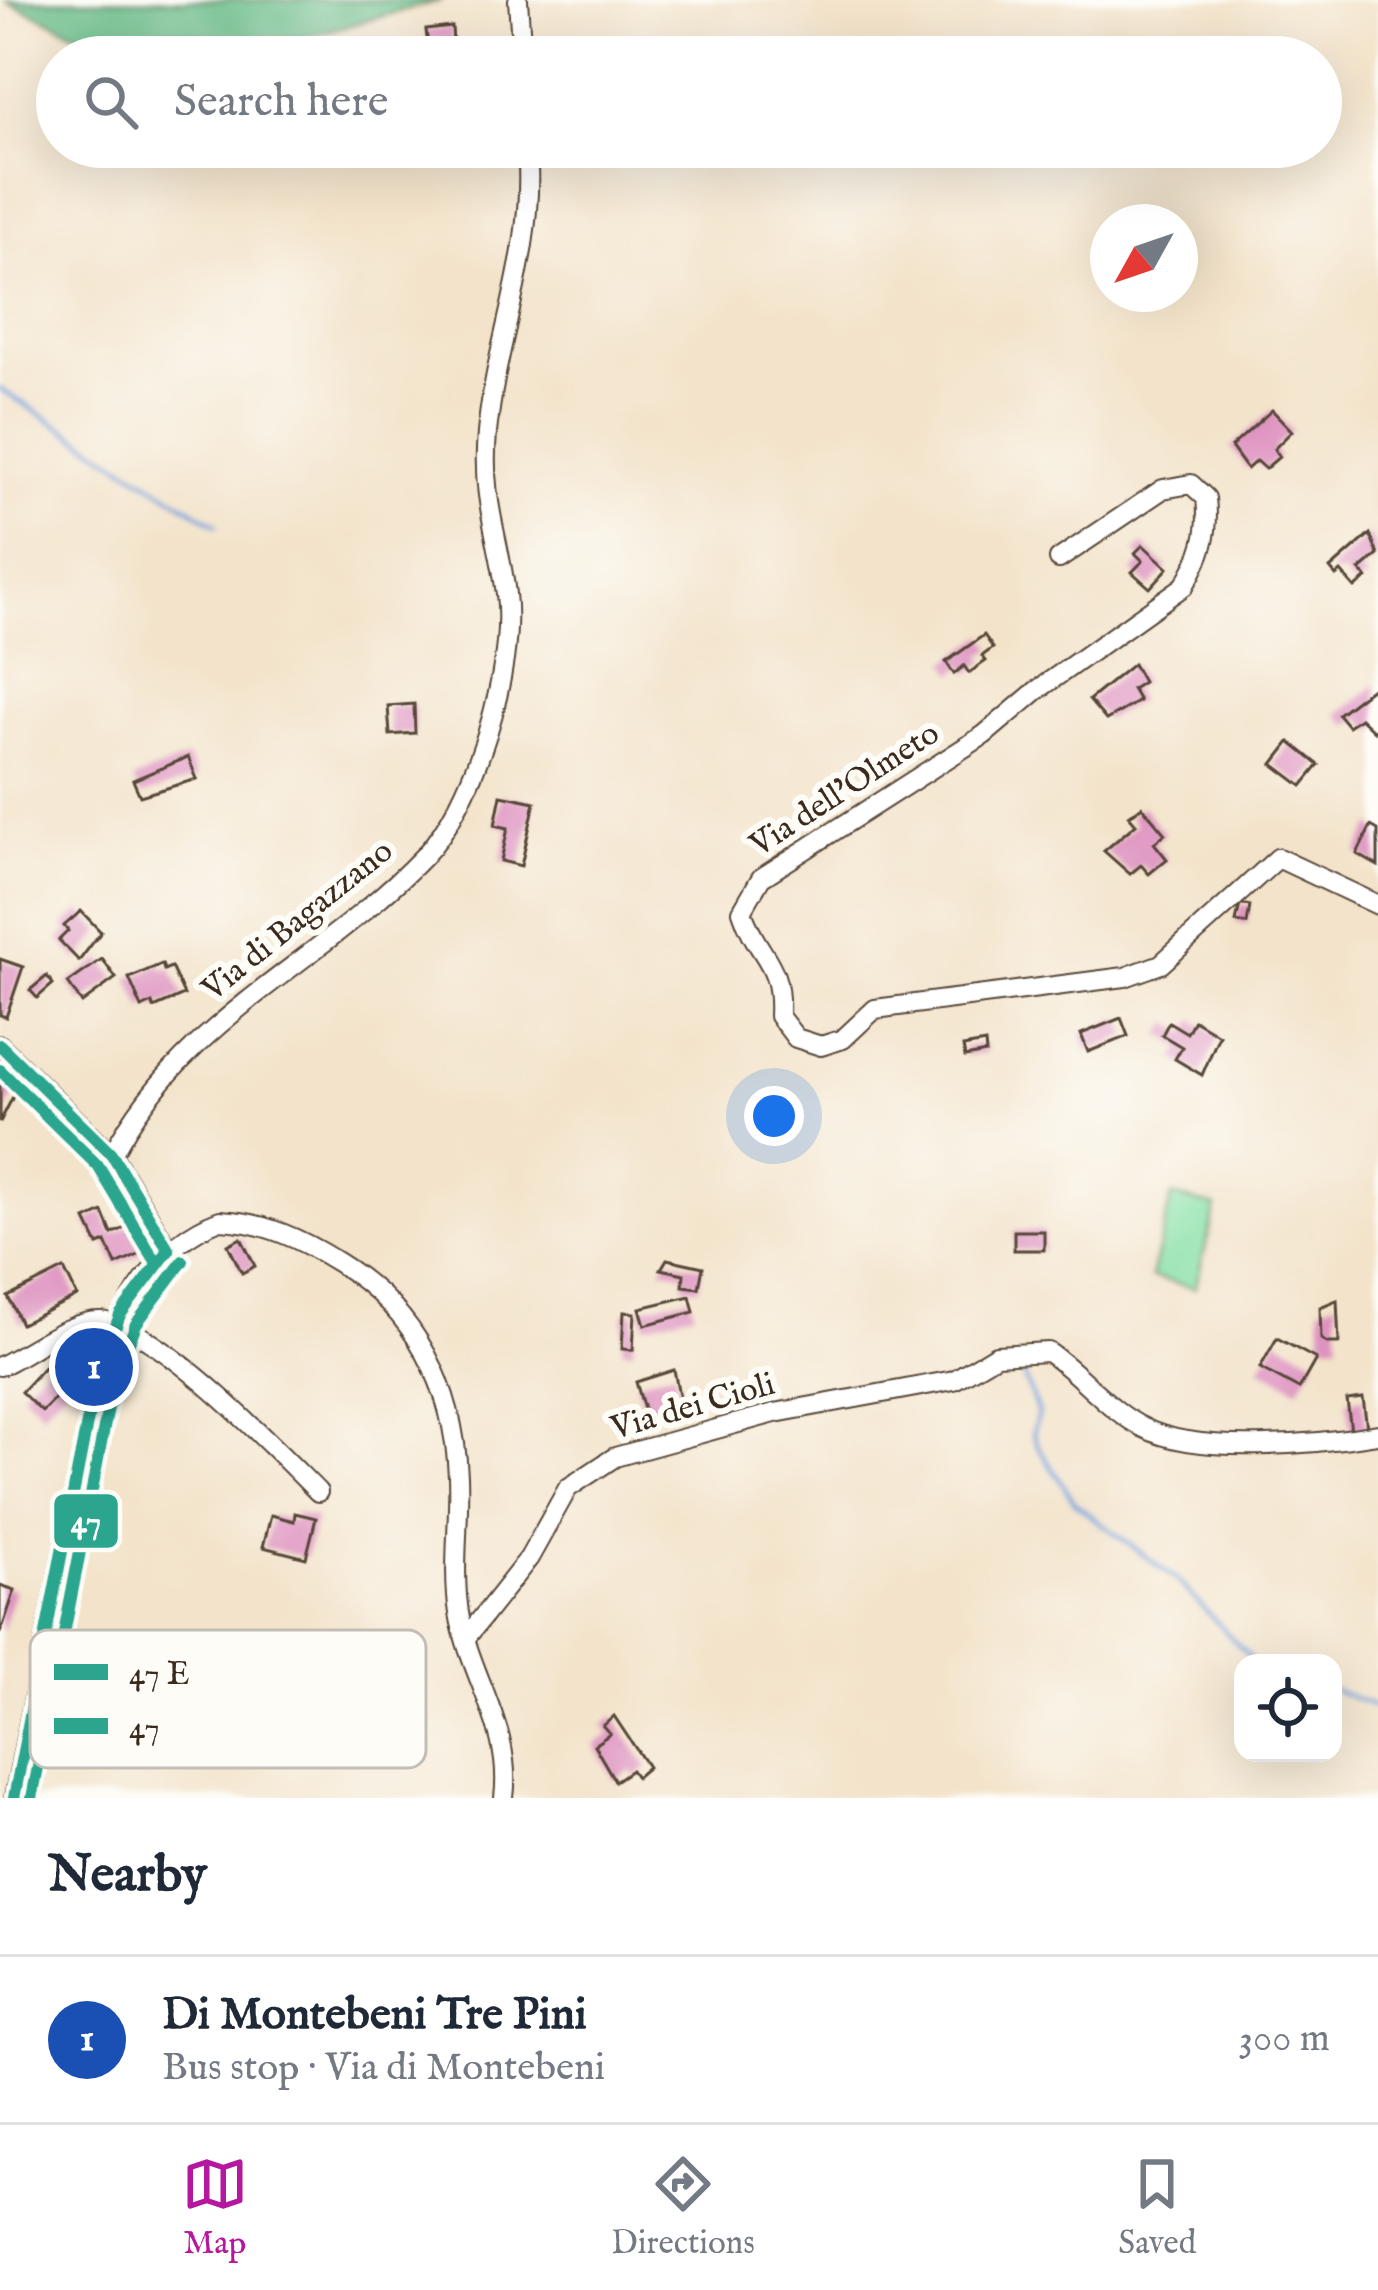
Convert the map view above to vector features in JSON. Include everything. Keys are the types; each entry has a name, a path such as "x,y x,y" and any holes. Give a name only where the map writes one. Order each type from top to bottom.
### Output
{"street":[{"path":"518,0 521,36"},
{"name":"Via di Bagazzano","path":"112,1155 159,1080 257,990 374,905 428,852 473,771 507,638 506,594 485,502 488,430 532,205 529,168"},
{"name":"Via dell'Olmeto","path":"1059,559 1163,489 1190,484 1206,498 1209,526 1199,561 1184,586 1036,691 984,735 761,878 742,911 751,938 781,979 779,1016 796,1038 821,1046 843,1039 875,1009 1125,977 1160,964 1278,858 1378,905"},
{"path":"0,1045 112,1155 169,1250"},
{"path":"46,1630 80,1448 116,1326 169,1250 198,1228 220,1220 249,1221 283,1232 366,1280 415,1329 447,1396 458,1476 454,1569 466,1638 503,1739 504,1798"},
{"path":"0,1366 81,1326 96,1321 116,1326 171,1357 242,1414 318,1492"},
{"name":"Via dei Cioli","path":"466,1638 529,1558 568,1487 615,1456 776,1413 954,1380 996,1355 1022,1349 1048,1352 1142,1427 1170,1438 1257,1443 1378,1434"},
{"path":"14,1798 30,1713"}],"green space":[{"path":"4,0 443,0 309,36 84,36"},
{"path":"1172,1196 1216,1207 1195,1288 1151,1277"}],"building":[{"path":"452,27 453,36 427,36 426,30"},
{"path":"1272,410 1292,431 1274,449 1279,457 1265,469 1256,461 1247,469 1231,447"},
{"path":"1370,534 1378,555 1360,570 1367,578 1355,588 1341,572 1336,576 1330,569"},
{"path":"1143,545 1168,568 1150,588 1132,572 1143,561 1135,553"},
{"path":"984,635 993,648 982,656 986,661 969,673 964,666 954,674 946,662"},
{"path":"1133,664 1143,682 1132,689 1139,701 1106,720 1089,700"},
{"path":"1376,685 1378,726 1374,731 1360,718 1348,726 1338,714"},
{"path":"414,704 415,733 390,735 388,706"},
{"path":"1290,742 1319,765 1302,786 1273,764"},
{"path":"188,757 197,779 140,796 133,780"},
{"path":"501,795 535,802 521,866 501,861 508,828 495,825"},
{"path":"1142,806 1165,834 1154,843 1167,859 1149,874 1141,865 1130,874 1104,851 1136,824 1129,816"},
{"path":"1371,826 1378,830 1378,866 1357,854"},
{"path":"1240,904 1250,906 1247,924 1236,922"},
{"path":"81,911 101,932 79,961 59,940 68,931 64,926"},
{"path":"0,959 23,967 6,1017 0,1015"},
{"path":"102,959 116,978 82,1003 68,983"},
{"path":"162,964 164,970 171,967 184,995 142,1008 129,978"},
{"path":"47,976 53,984 37,998 30,990"},
{"path":"1121,1018 1128,1036 1088,1052 1081,1034"},
{"path":"1194,1020 1219,1035 1202,1075 1175,1059 1182,1047 1162,1035 1169,1022 1187,1033"},
{"path":"985,1043 986,1053 965,1057 963,1047"},
{"path":"0,1073 20,1083 0,1122"},
{"path":"103,1212 112,1234 131,1225 143,1253 116,1265 106,1242 98,1245 86,1220"},
{"path":"1014,1231 1044,1231 1044,1250 1014,1250"},
{"path":"241,1238 255,1266 242,1273 228,1245"},
{"path":"667,1259 703,1267 699,1288 683,1286 684,1274 661,1269"},
{"path":"64,1269 77,1296 21,1324 8,1297"},
{"path":"690,1296 694,1312 645,1325 640,1308"},
{"path":"1337,1300 1339,1343 1327,1343 1321,1339 1320,1307"},
{"path":"624,1312 635,1313 633,1350 622,1349"},
{"path":"1277,1338 1316,1359 1299,1389 1260,1368"},
{"path":"46,1365 68,1385 42,1412 21,1392"},
{"path":"674,1370 681,1405 646,1416 636,1382"},
{"path":"1363,1398 1367,1428 1351,1431 1347,1400"},
{"path":"295,1513 316,1518 306,1558 263,1547 271,1515 294,1521"},
{"path":"0,1585 15,1590 1,1632 0,1632"},
{"path":"614,1716 648,1767 636,1777 631,1770 615,1781 594,1745 610,1734 603,1726"}],"waterway":[{"path":"0,389 217,525"},
{"path":"1017,1358 1038,1413 1033,1432 1037,1445 1076,1504 1177,1580 1247,1654"},
{"path":"1342,1694 1378,1708"}],"transit line":[{"path":"0,1045 112,1155 169,1250"},
{"name":"47","path":"0,1070 98,1166 154,1259"},
{"path":"47,1630 95,1382 120,1315 169,1250"},
{"name":"47","path":"65,1630 112,1387 136,1324 183,1261"},
{"path":"14,1798 30,1716"},
{"name":"47","path":"32,1798 38,1768"}],"place":[{"name":"Di Montebeni Tre Pini","path":"94,1367"}]}
